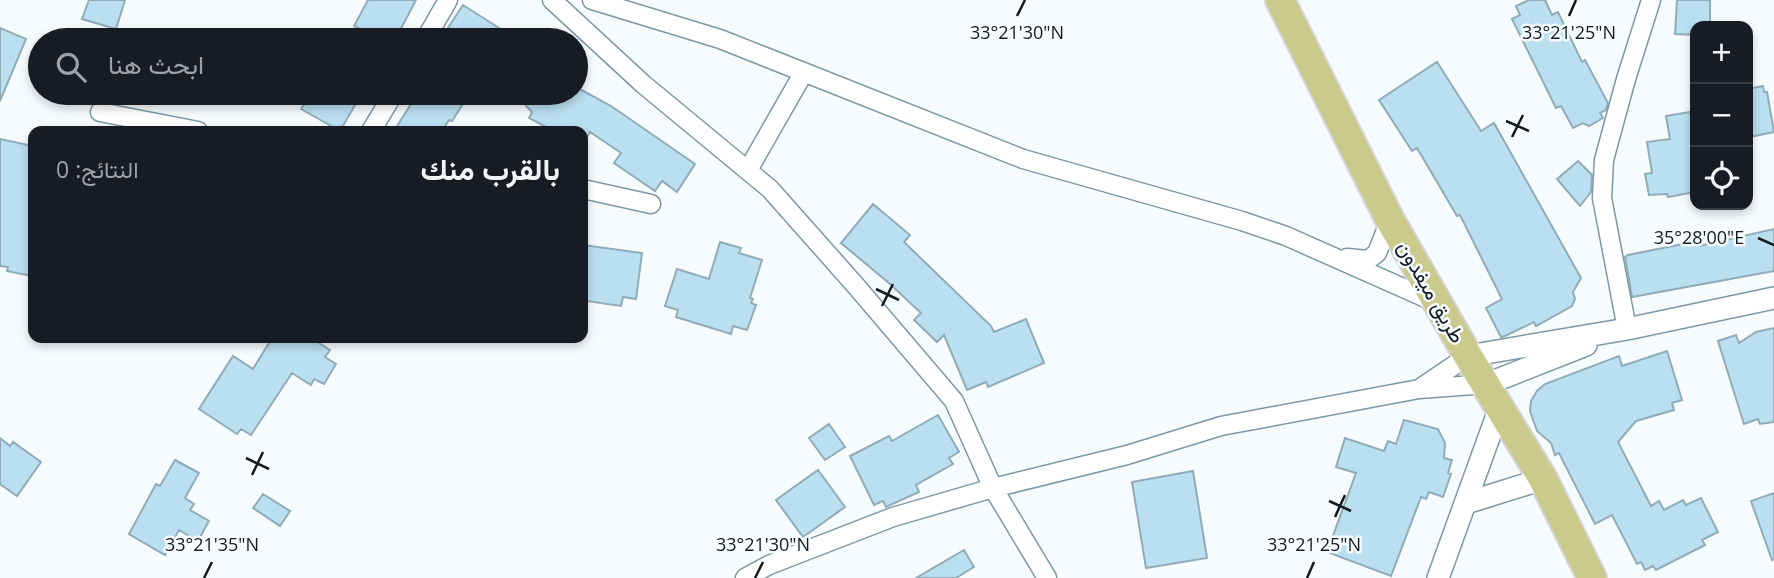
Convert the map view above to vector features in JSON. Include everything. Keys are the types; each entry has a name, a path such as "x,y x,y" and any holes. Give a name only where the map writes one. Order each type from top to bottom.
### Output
{"main road":[{"name":"طريق ميفدون","path":"1280,0 1390,220 1543,479 1592,578"}],"street":[{"path":"432,28 448,0"},
{"path":"552,0 582,28"},
{"path":"592,0 634,6 1023,159 1286,236 1437,303"},
{"path":"1627,329 1602,198 1604,160 1651,0"},
{"path":"588,33 643,84 770,189 954,401 993,488 1047,578"},
{"path":"748,170 804,72"},
{"path":"374,126 387,105"},
{"path":"100,112 172,126"},
{"path":"588,191 651,204"},
{"path":"1334,257 1368,260 1377,253 1390,220"},
{"path":"1419,389 1468,356 1627,329 1774,298"},
{"path":"745,578 769,565 893,517 993,488 1127,455 1221,426 1419,389 1493,396 1627,329"},
{"path":"1438,578 1466,503 1493,396"},
{"path":"1466,503 1543,479"}],"building":[{"path":"89,0 125,0 116,28 82,19"},
{"path":"368,0 416,0 401,28 354,26"},
{"path":"1529,0 1545,0 1552,15 1558,12 1582,62 1585,60 1608,103 1606,110 1600,113 1603,118 1589,126 1583,123 1573,128 1561,106 1556,108 1512,19 1520,15 1516,6"},
{"path":"1677,0 1710,0 1710,21 1690,21 1690,35 1675,34"},
{"path":"463,5 499,28 448,28"},
{"path":"0,28 26,39 0,101"},
{"path":"1437,62 1481,131 1494,123 1581,278 1573,292 1575,299 1572,306 1536,326 1534,322 1501,337 1486,308 1502,299 1460,215 1457,216 1417,148 1412,151 1379,100"},
{"path":"1763,86 1764,92 1767,92 1774,132 1753,136 1753,88"},
{"path":"588,94 611,106 695,164 677,192 662,181 655,191 614,163 621,153 590,132 588,136 588,126 544,126 529,118 532,112 526,106 588,105"},
{"path":"304,105 355,105 343,126 331,126 301,109"},
{"path":"410,105 462,105 452,121 449,120 445,126 397,126"},
{"path":"1690,112 1690,193 1668,197 1667,194 1649,195 1645,174 1652,173 1647,142 1670,139 1666,116"},
{"path":"0,139 28,145 28,275 7,271 8,267 0,266"},
{"path":"1578,161 1592,175 1591,192 1580,206 1557,179"},
{"path":"873,204 910,235 904,242 991,326 994,332 1026,319 1044,363 988,387 986,382 967,390 944,335 937,342 914,320 921,313 841,243"},
{"path":"1774,229 1774,271 1632,297 1625,257 1628,255 1698,241 1699,246"},
{"path":"720,242 741,248 739,253 762,260 750,298 753,299 751,303 756,305 747,330 733,326 731,334 676,317 678,310 665,306 677,269 709,279"},
{"path":"588,246 642,253 636,299 623,297 621,306 588,301"},
{"path":"1774,328 1774,422 1760,424 1758,419 1744,424 1718,341 1736,335 1739,343 1756,332"},
{"path":"269,343 319,343 330,350 325,357 336,364 324,384 314,379 311,385 292,373 251,435 241,429 237,434 199,409 233,356 253,369"},
{"path":"1667,351 1682,400 1672,403 1674,410 1636,421 1618,442 1651,506 1659,501 1664,510 1683,500 1686,505 1701,498 1718,532 1702,540 1705,545 1656,570 1653,566 1645,570 1641,562 1637,564 1612,515 1595,524 1559,453 1555,455 1551,443 1537,431 1530,411 1531,401 1545,384 1619,356 1622,366"},
{"path":"938,415 959,452 949,458 953,464 916,485 919,492 886,507 883,501 874,505 850,456 889,436 892,441"},
{"path":"1404,420 1438,429 1445,443 1444,458 1452,460 1448,473 1451,474 1443,497 1429,492 1426,499 1421,497 1391,576 1327,552 1356,473 1336,467 1345,438 1384,451 1388,441 1396,444"},
{"path":"829,424 845,447 825,460 809,438"},
{"path":"0,438 10,446 13,442 41,462 17,496 0,484"},
{"path":"175,460 199,473 185,498 194,504 190,510 209,521 198,541 179,530 165,555 129,534 156,484 160,486"},
{"path":"818,470 845,507 803,537 776,500"},
{"path":"1193,471 1207,558 1146,568 1132,482"},
{"path":"1774,493 1774,559 1772,560 1751,501"},
{"path":"263,494 290,511 280,526 253,508"},
{"path":"964,550 974,567 956,578 916,578"}]}
